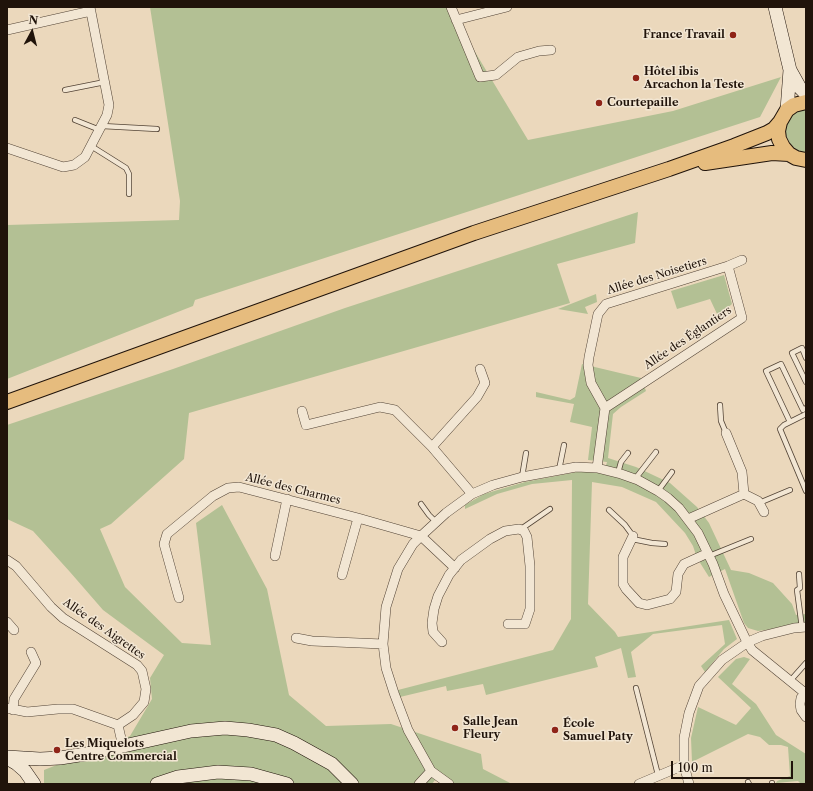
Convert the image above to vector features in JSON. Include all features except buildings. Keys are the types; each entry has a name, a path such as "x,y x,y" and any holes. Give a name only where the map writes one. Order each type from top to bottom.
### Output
{"main road":[{"path":"774,7 790,70 800,88 806,94"},
{"path":"787,110 790,70"},
{"path":"7,402 474,233 669,169 767,133 774,129 787,110 794,105 806,102"},
{"path":"780,122 778,131 783,147 789,154 805,161"},
{"path":"669,169 754,155 772,153 789,154"},
{"path":"7,757 40,759 60,758 123,747 192,731 225,728 276,735 332,764 352,784"},
{"path":"7,757 25,771 34,784"},
{"path":"157,784 178,777 218,772 252,774 287,784"}],"street":[{"path":"451,7 480,77 496,75 518,57 539,50 551,50"},
{"path":"456,20 507,7"},
{"path":"7,30 91,9 109,98 109,110 101,128 82,161 74,165 63,167 7,148"},
{"name":"Allée des Noisetiers","path":"605,408 591,383 588,365 598,314 606,304 728,266 742,260"},
{"name":"Allée des Églantiers","path":"605,408 742,318 728,266"},
{"path":"432,447 478,397 485,383 480,369"},
{"path":"302,412 306,425 380,406 395,410 432,447 472,494"},
{"path":"596,468 605,408"},
{"path":"726,433 742,472 744,494"},
{"path":"449,784 431,771 408,730 386,668 383,644 386,607 398,569 413,544 436,522 472,494 493,485 522,477 559,470 576,467 596,468 618,473 635,479 658,491 679,508 698,533 724,594 752,650 805,693 801,698 800,704 801,710 806,717"},
{"name":"Allée des Charmes","path":"179,598 164,544 167,534 213,496 228,488 239,487 421,536"},
{"path":"688,519 744,494 758,500 764,512"},
{"path":"275,556 287,499"},
{"path":"342,575 358,518"},
{"path":"442,642 433,632 432,623 434,609 443,586 461,560 490,539 505,531 513,529 524,531 527,536 530,560 530,609 525,624 508,624"},
{"path":"421,536 455,568"},
{"path":"633,538 624,557 623,584 639,603 647,605 670,599 676,592 678,574 684,564 708,555"},
{"name":"Allée des Aigrettes","path":"7,560 16,566 51,607 63,618 137,665 142,671 146,688 144,702 133,715 118,724"},
{"path":"7,622 14,630"},
{"path":"689,784 684,765 684,738 689,713 699,686 722,660 748,642 762,636 804,627"},
{"path":"296,638 383,644"},
{"path":"31,652 36,663 14,699 10,709 27,712 73,709 118,724 123,747"},
{"path":"639,784 684,765"},
{"path":"419,784 431,771"}],"lane":[{"path":"65,90 105,81"},
{"path":"75,120 101,128 157,129"},
{"path":"91,146 126,168 129,174 129,194"},
{"path":"806,358 802,348 792,353 806,382"},
{"path":"790,422 766,371 781,364 803,410 806,408"},
{"path":"720,405 721,421 726,433"},
{"path":"806,414 780,429 806,491"},
{"path":"559,470 564,445"},
{"path":"635,479 656,452"},
{"path":"522,477 526,453"},
{"path":"618,473 621,462 628,453"},
{"path":"658,491 672,472"},
{"path":"759,503 790,490"},
{"path":"421,504 436,522"},
{"path":"521,530 550,509"},
{"path":"609,510 625,525 633,538 652,543 665,544"},
{"path":"708,555 751,539"},
{"path":"799,574 800,588 798,590 804,627"},
{"path":"790,681 806,663"},
{"path":"636,688 658,776"}],"green space":[{"path":"150,7 448,7 528,140 673,111 781,77 760,117 195,300 193,306 7,379 7,225 179,220 180,201"},
{"path":"806,108 806,153 799,152 791,145 786,135 786,124 792,115"},
{"path":"638,212 635,243 557,264 570,303 189,413 184,459 111,524 100,529 125,587 182,643 211,645 196,523 222,505 267,589 289,695 326,726 391,724 481,754 483,769 512,784 446,784 435,780 432,784 44,784 44,770 130,736 152,699 150,678 164,655 103,610 33,531 7,519 7,425 173,369 345,308"},
{"path":"724,275 732,304 718,316 710,299 677,309 671,291"},
{"path":"596,294 597,302 585,307 588,314 558,309"},
{"path":"582,364 641,378 646,391 613,414 608,458 636,467 670,483 697,507 709,523 731,570 749,573 773,583 792,604 796,615 806,614 806,624 758,631 748,628 744,623 725,569 709,577 697,558 693,546 685,533 656,502 622,487 592,482 588,604 618,637 729,620 737,639 724,649 705,672 701,666 725,644 722,625 653,634 631,652 636,677 628,678 621,648 595,657 598,667 486,695 483,684 447,691 446,686 400,697 398,690 553,650 571,619 572,480 532,484 497,494 465,509 465,505 484,494 525,482 582,471 604,473 607,462 588,460 592,427 570,422 574,404 536,397 536,392 570,400 575,397"},
{"path":"744,657 750,659 732,684 756,704 776,735 806,754 806,784 801,784 798,781 776,783 777,781 790,776 788,747 781,745 769,745 760,737 748,734 692,762 691,738 698,707 736,725 751,708 718,677 736,659"}],"place":[{"name":"France Travail","path":"733,35"},
{"name":"Hôtel ibis Arcachon la Teste","path":"636,78"},
{"name":"Courtepaille","path":"599,103"},
{"name":"Salle Jean Fleury","path":"455,728"},
{"name":"École Samuel Paty","path":"555,730"},
{"name":"Les Miquelots Centre Commercial","path":"57,750"}]}
